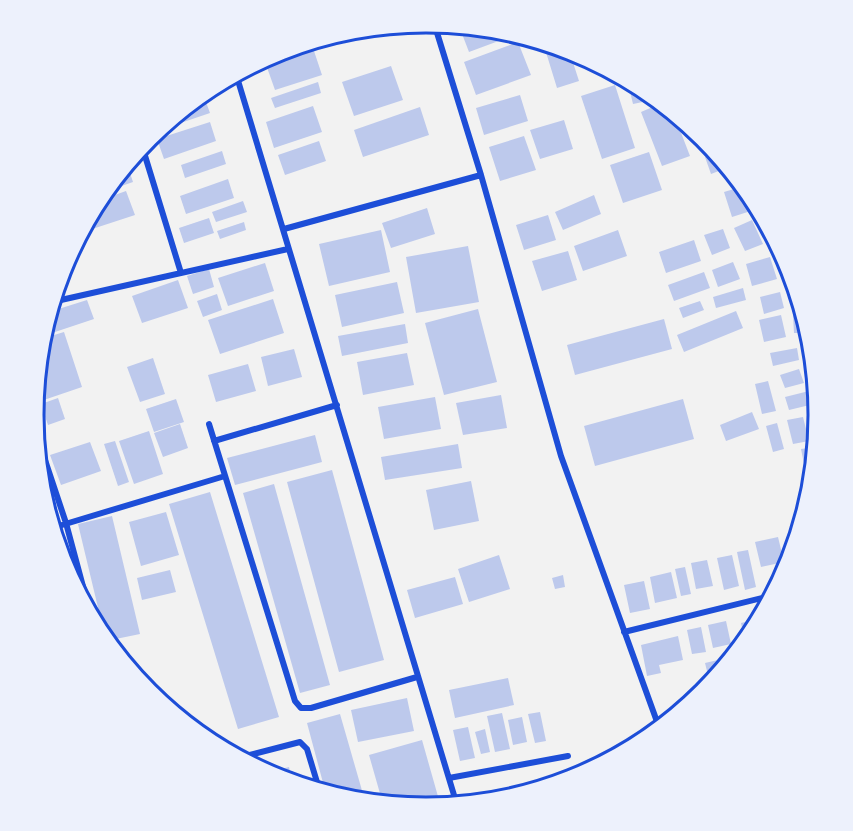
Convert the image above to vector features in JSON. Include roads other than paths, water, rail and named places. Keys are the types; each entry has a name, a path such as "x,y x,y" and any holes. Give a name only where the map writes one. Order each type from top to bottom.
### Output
{"street":[{"path":"437,33 481,175 561,456 657,721"},
{"path":"239,82 454,797"},
{"path":"145,156 181,273"},
{"path":"284,229 481,175"},
{"path":"62,300 288,249"},
{"path":"214,441 337,405"},
{"path":"209,424 295,701 301,708 311,708 417,677"},
{"path":"47,467 66,523 82,583"},
{"path":"60,525 225,476"},
{"path":"624,632 763,598"},
{"path":"250,755 300,742 307,749 317,782"},
{"path":"449,778 568,756"}]}
